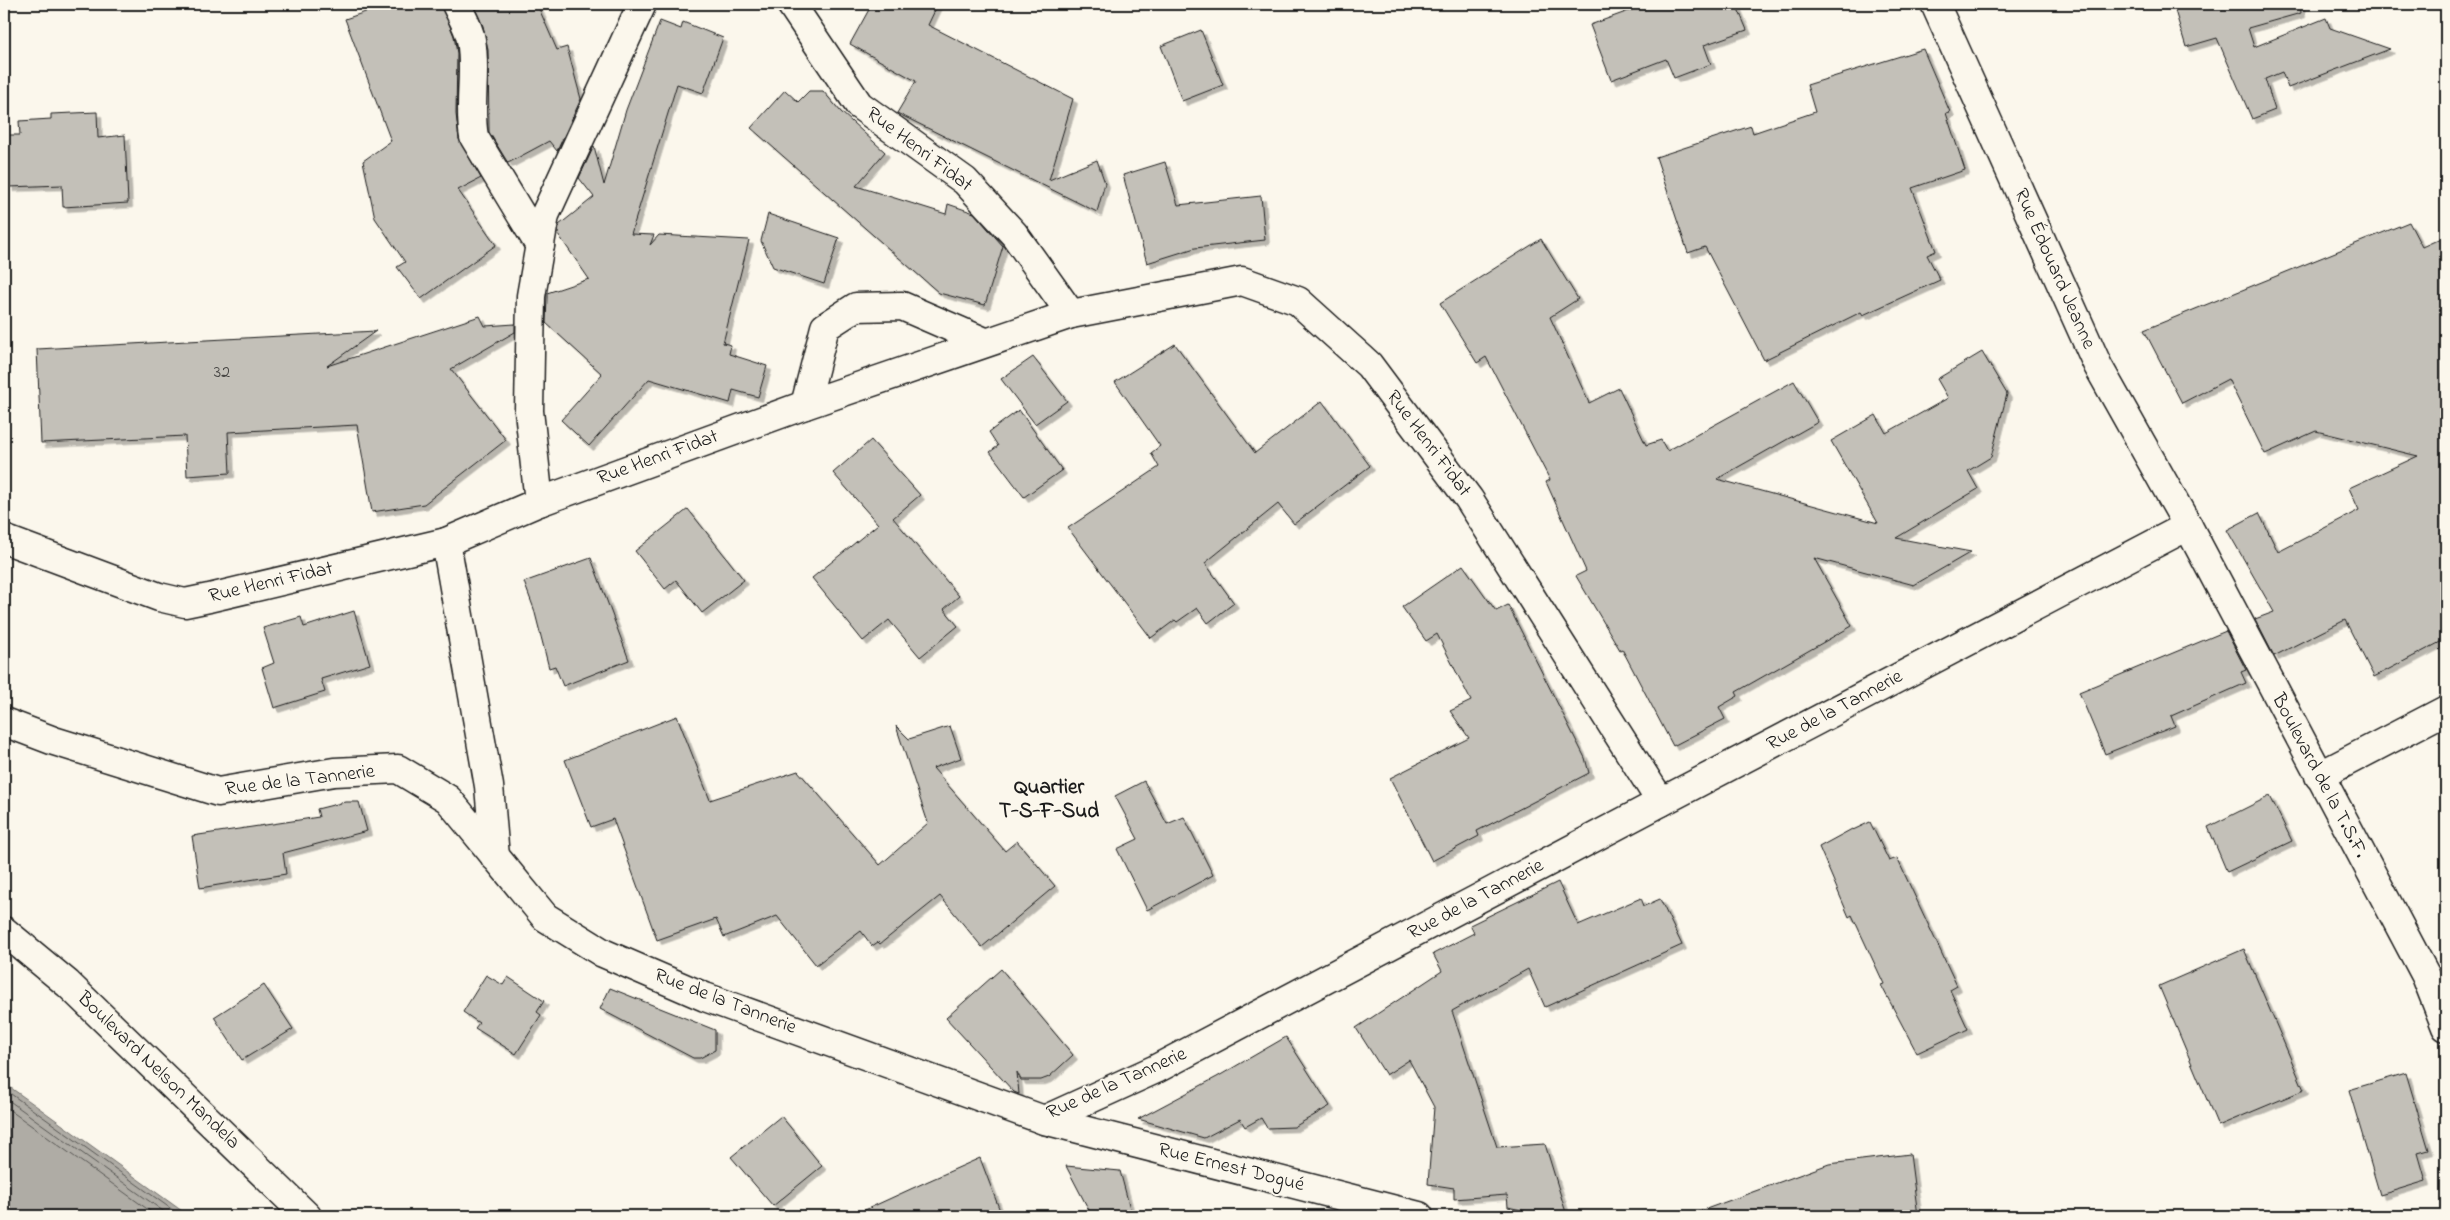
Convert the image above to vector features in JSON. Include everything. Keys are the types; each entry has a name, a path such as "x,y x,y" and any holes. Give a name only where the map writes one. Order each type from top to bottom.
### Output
{"street":[{"path":"456,4 471,38 473,73 470,120 474,137 540,246"},
{"path":"539,502 530,411 531,296 545,215 642,4"},
{"name":"Rue Henri Fidat","path":"791,4 859,104 965,181 1014,234 1072,314"},
{"name":"Rue Édouard Jeanne","path":"1935,4 2098,366 2188,526"},
{"name":"Rue Henri Fidat","path":"4,540 159,598 185,603 446,542 539,502 805,405 985,342 1072,314 1242,281 1298,301 1369,364 1469,499 1661,802"},
{"path":"805,405 825,326 856,307 902,306 985,342"},
{"name":"Boulevard de la T.S.F.","path":"2188,526 2426,976 2446,1027"},
{"name":"Rue de la Tannerie","path":"4,722 54,742 218,792 334,772 398,769 448,800 545,918 603,954 705,997 1044,1120 1156,1069 2188,526"},
{"path":"446,542 489,786 495,857"},
{"path":"2319,776 2446,710"},
{"name":"Boulevard Nelson Mandela","path":"4,931 68,984 307,1216"},
{"name":"Rue Ernest Dogué","path":"1044,1120 1419,1216"}],"water":[{"path":"4,1083 189,1216 16,1216 4,1206"}],"building":[{"path":"389,4 441,4 454,36 457,53 456,114 459,139 481,178 458,190 496,245 421,299 397,267 405,262 375,218 363,161 391,141 345,19"},
{"path":"473,4 537,4 557,50 567,47 581,99 557,151 549,141 508,163 489,132 488,50 483,26"},
{"path":"872,4 938,4 928,25 1073,99 1049,180 1097,160 1105,183 1097,212 897,113 916,81 850,44"},
{"path":"1648,4 1736,4 1747,30 1704,45 1711,64 1674,78 1666,59 1611,80 1590,25"},
{"path":"2173,4 2300,4 2301,13 2248,28 2254,47 2326,18 2330,28 2390,49 2288,88 2282,72 2265,79 2275,110 2252,119 2217,38 2186,47"},
{"path":"660,21 681,29 683,22 723,38 703,93 677,84 631,234 654,235 650,245 659,235 749,240 723,343 731,345 729,354 767,366 758,397 733,390 730,403 649,379 589,446 561,420 602,374 546,323 547,293 589,279 558,234 559,225 594,197 579,178 594,146 604,185 626,110"},
{"path":"1201,30 1223,85 1182,101 1161,46"},
{"path":"1923,49 1950,112 1946,113 1965,170 1912,188 1936,251 1927,255 1940,280 1863,315 1861,312 1764,360 1705,247 1688,253 1656,157 1751,126 1753,133 1815,112 1807,85"},
{"path":"785,90 798,102 809,91 823,91 841,112 885,152 856,186 946,214 948,204 974,213 1003,246 985,305 939,293 751,128"},
{"path":"97,112 98,138 125,135 128,203 63,207 62,185 9,187 6,135 20,135 19,121 51,119 51,114"},
{"path":"1165,162 1178,205 1261,196 1265,240 1195,248 1147,263 1123,175"},
{"path":"768,214 839,238 824,284 773,267 761,241"},
{"path":"2409,222 2422,247 2446,236 2446,639 2374,677 2345,620 2274,656 2255,619 2274,612 2227,530 2259,513 2278,552 2359,510 2349,488 2418,456 2316,431 2265,454 2228,379 2182,403 2144,330"},
{"path":"1541,239 1578,299 1550,317 1589,403 1619,388 1646,445 1661,440 1667,451 1794,381 1818,422 1717,479 1878,523 1831,441 1876,415 1886,433 1948,398 1937,379 1982,352 2007,394 1991,457 1968,471 1978,489 1896,538 1971,552 1914,585 1814,558 1852,626 1736,692 1738,696 1719,707 1725,719 1673,746 1622,649 1620,650 1576,576 1586,571 1546,482 1550,480 1486,357 1477,363 1440,303"},
{"path":"480,316 485,326 515,324 515,332 451,369 506,440 424,504 372,512 357,425 228,432 230,473 187,476 185,436 41,443 37,349 376,331 327,366"},
{"path":"1175,344 1255,453 1322,401 1370,466 1294,524 1278,504 1205,563 1234,603 1208,623 1197,608 1177,622 1175,620 1151,638 1068,528 1159,467 1151,453 1160,446 1115,382"},
{"path":"1033,357 1067,401 1035,424 1001,379"},
{"path":"1019,410 1062,470 1024,497 990,452 998,446 989,432"},
{"path":"871,440 920,495 893,518 959,596 944,609 958,626 920,657 889,620 863,641 812,578 878,524 833,473"},
{"path":"688,509 744,580 702,613 676,580 665,589 635,551"},
{"path":"591,558 629,660 563,686 555,666 549,668 534,609 524,582"},
{"path":"1463,565 1496,611 1508,605 1585,758 1589,773 1477,831 1479,836 1432,861 1390,778 1469,738 1450,711 1471,701 1437,634 1426,641 1402,607"},
{"path":"354,611 370,664 321,679 325,692 274,708 262,668 274,663 263,628 301,617 304,627"},
{"path":"2226,631 2246,670 2241,672 2246,683 2171,716 2175,726 2105,754 2079,692"},
{"path":"677,716 710,800 798,771 880,865 928,823 896,726 909,739 950,726 961,758 933,768 1005,851 1017,841 1055,886 982,947 940,896 880,944 878,942 872,946 861,931 816,965 777,916 724,937 716,919 657,940 613,819 591,827 565,760"},
{"path":"1144,781 1167,824 1184,817 1213,875 1147,910 1117,849 1138,839 1115,796"},
{"path":"2270,796 2292,841 2227,872 2208,827"},
{"path":"345,802 359,802 367,831 283,853 286,874 200,888 192,836 319,817 317,809"},
{"path":"1870,822 1889,861 1897,858 1957,986 1950,990 1968,1029 1917,1053 1881,985 1884,984 1852,915 1849,917 1819,847 1852,829"},
{"path":"1558,882 1578,925 1641,898 1644,906 1660,899 1682,945 1545,1007 1528,969 1452,1011 1497,1147 1545,1144 1567,1216 1547,1216 1508,1207 1507,1195 1454,1199 1454,1188 1428,1184 1434,1107 1409,1060 1386,1075 1356,1028 1442,971 1433,954 1474,933 1470,925"},
{"path":"2244,949 2304,1090 2218,1126 2159,986"},
{"path":"1001,969 1073,1055 1049,1077 1041,1080 1021,1080 1017,1072 1019,1094 1014,1092 946,1018"},
{"path":"486,975 503,985 508,977 544,1001 537,1012 541,1015 516,1054 475,1028 479,1023 463,1012"},
{"path":"264,985 293,1029 242,1060 214,1017"},
{"path":"610,988 715,1030 715,1050 700,1058 693,1058 600,1009"},
{"path":"1286,1037 1330,1106 1294,1127 1267,1128 1261,1118 1245,1127 1240,1119 1204,1138 1138,1119 1217,1077"},
{"path":"2406,1073 2429,1150 2418,1153 2426,1181 2380,1195 2349,1090"},
{"path":"781,1116 822,1166 773,1206 731,1157"},
{"path":"1910,1154 1918,1216 1698,1216 1698,1212 1829,1164"},
{"path":"980,1158 1002,1216 852,1216 926,1182"},
{"path":"1066,1166 1120,1171 1132,1216 1092,1216"}],"district":[{"name":"Quartier T-S-F-Sud","path":"1049,800"}]}
